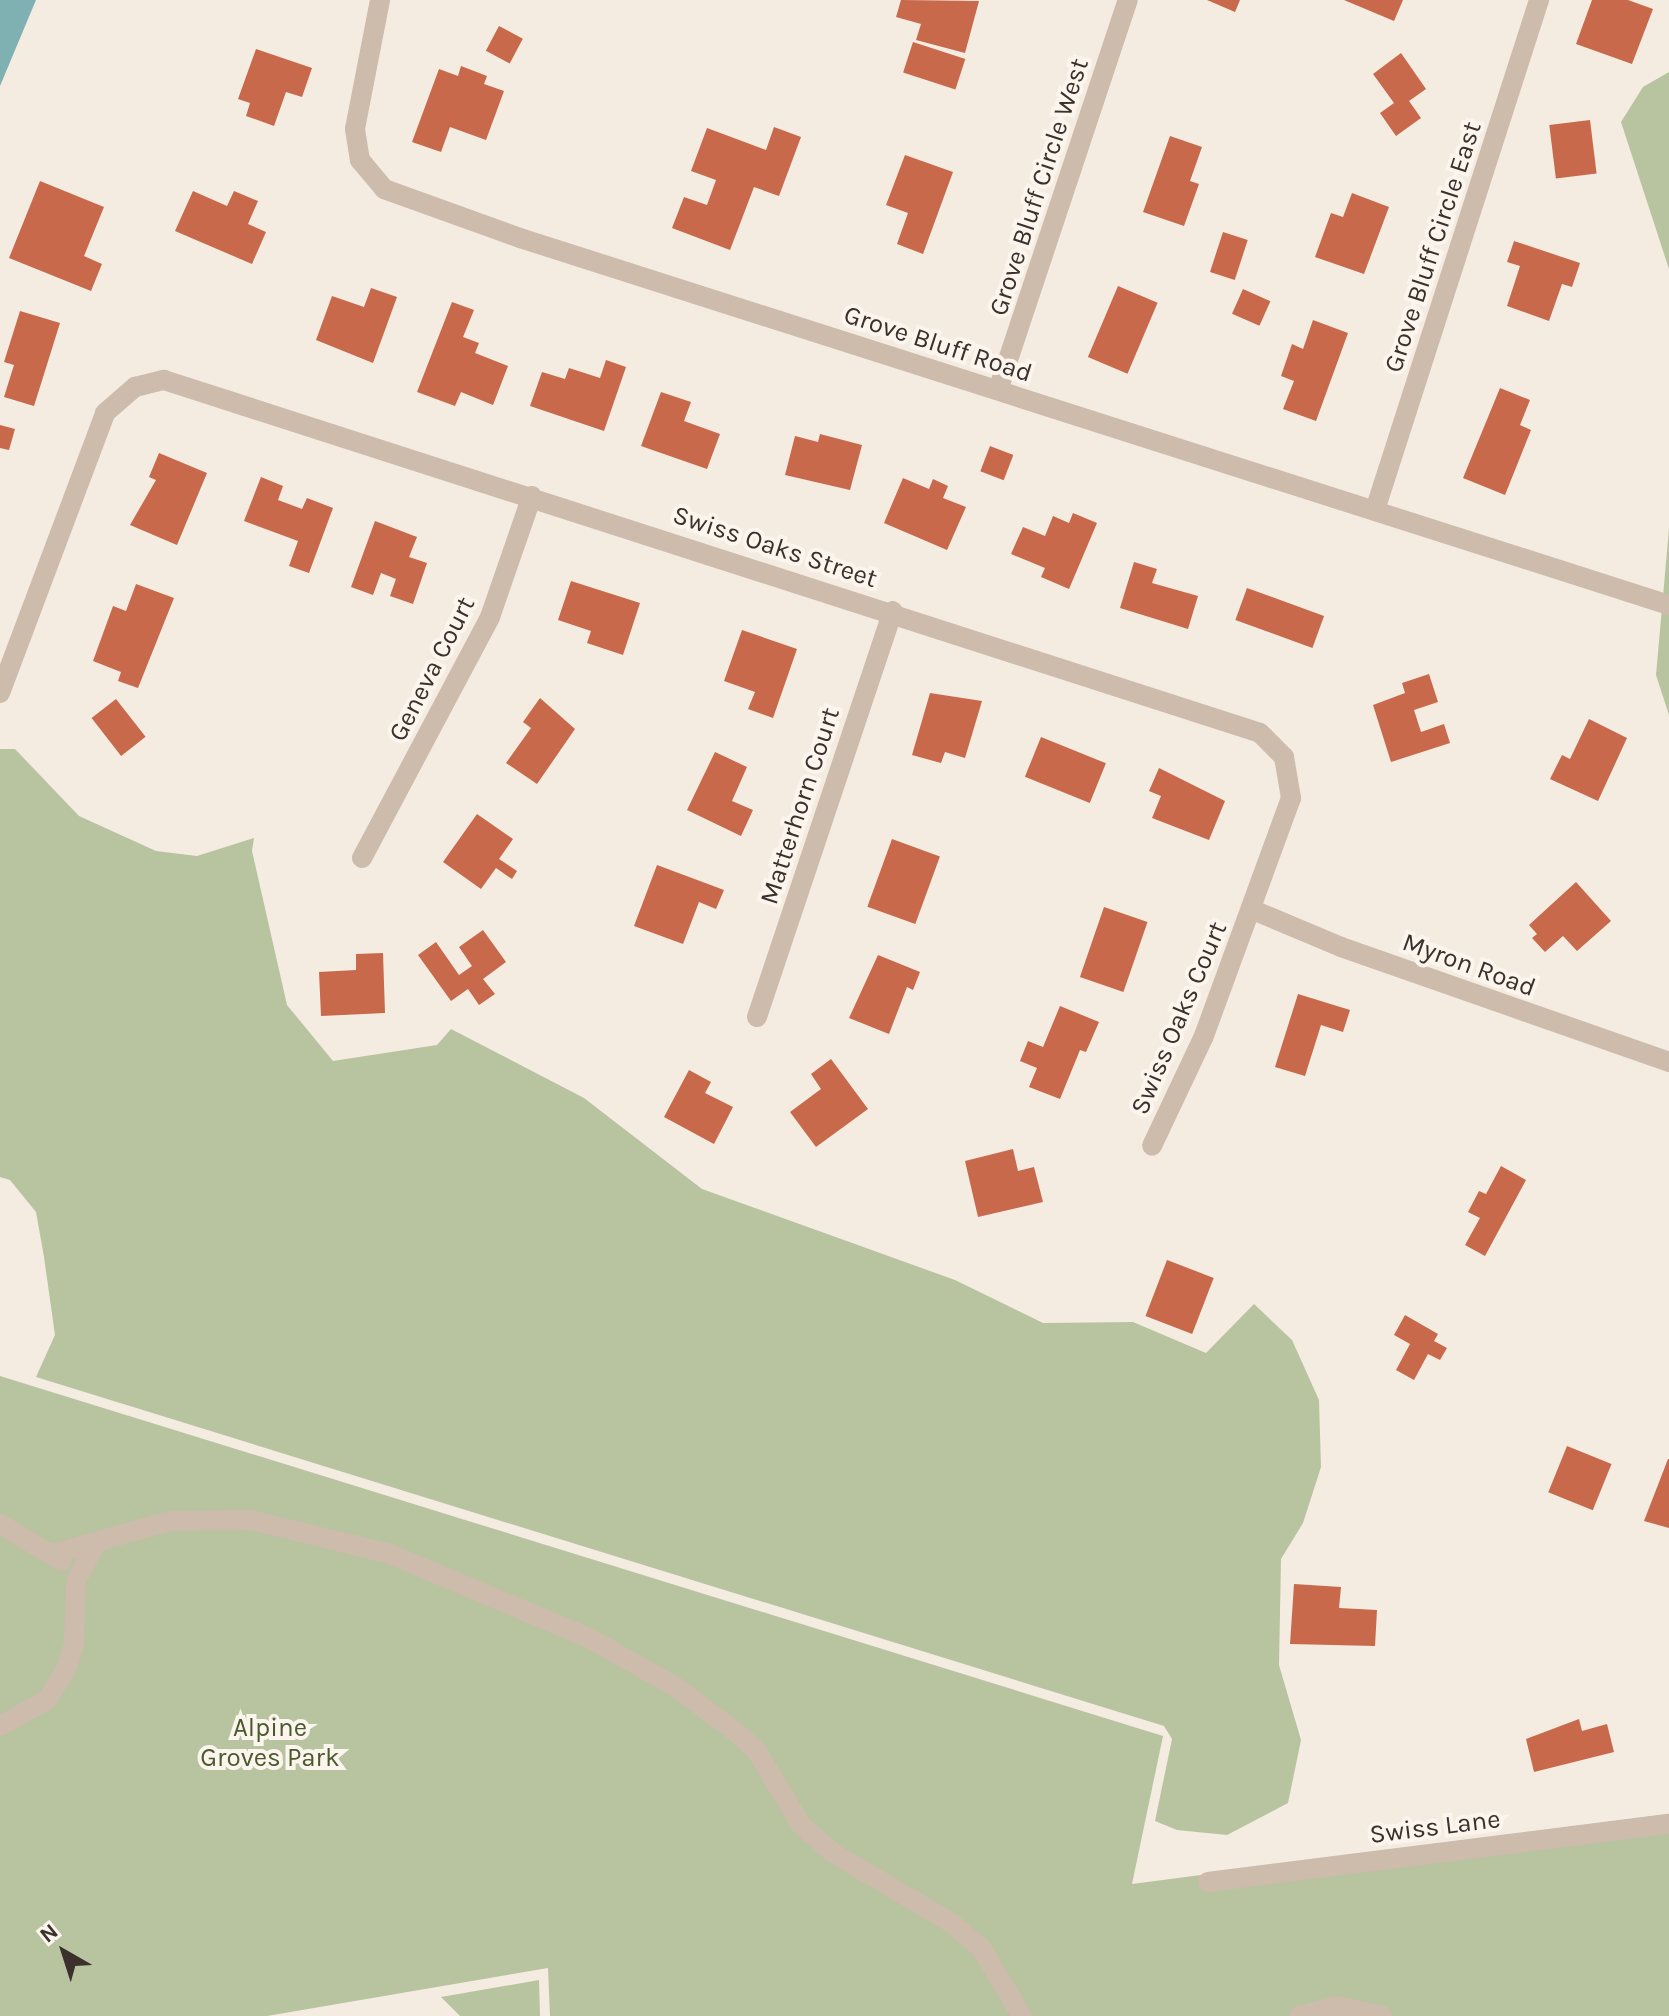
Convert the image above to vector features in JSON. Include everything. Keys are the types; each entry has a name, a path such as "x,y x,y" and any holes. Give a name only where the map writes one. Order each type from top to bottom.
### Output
{"street":[{"name":"Grove Bluff Road","path":"380,0 355,129 360,160 384,189 520,238 1669,605"},
{"name":"Grove Bluff Circle West","path":"998,390 1128,0"},
{"name":"Grove Bluff Circle East","path":"1375,510 1539,0"},
{"name":"Swiss Oaks Street","path":"0,693 101,422 118,398 135,387 164,380 183,383 893,611 1260,733 1274,743 1291,773 1292,790 1253,910"},
{"name":"Geneva Court","path":"362,858 490,617 532,496"},
{"name":"Matterhorn Court","path":"757,1017 893,611"},
{"name":"Myron Road","path":"1253,910 1341,947 1669,1062"},
{"name":"Swiss Oaks Court","path":"1152,1146 1203,1038 1253,910"},
{"path":"53,1554 139,1528 197,1518 277,1525 390,1554 591,1639 676,1687 738,1734 756,1750 801,1825 833,1853 950,1922 981,1948 1022,2016"},
{"path":"0,1524 53,1554 76,1581"},
{"path":"0,1726 47,1700 66,1670 74,1643 76,1581 96,1543"},
{"name":"Swiss Lane","path":"1208,1882 1669,1824"},
{"path":"1299,2016 1338,2006 1383,2016"}],"green space":[{"path":"1669,72 1669,269 1621,122 1643,87"},
{"path":"1669,529 1669,715 1656,675"},
{"path":"0,749 15,749 79,816 156,851 197,856 254,838 252,851 287,1005 333,1061 437,1045 451,1029 584,1098 702,1189 955,1280 1043,1323 1133,1322 1206,1353 1254,1304 1292,1340 1319,1400 1321,1467 1303,1523 1281,1559 1279,1665 1301,1740 1288,1803 1227,1835 1177,1830 1155,1821 1172,1739 1164,1726 36,1377 55,1335 36,1212 10,1180 0,1177"},
{"name":"Alpine Groves Park","path":"0,1376 1163,1736 1132,1884 1669,1814 1669,2016 550,2016 548,1968 267,2016 0,2016"},
{"path":"539,1980 540,2016 460,2016 441,1997"}],"water":[{"path":"0,0 36,0 0,86"}],"building":[{"path":"901,0 979,1 965,53 916,40 921,24 896,17"},
{"path":"1207,0 1240,0 1235,12"},
{"path":"1344,0 1403,0 1394,21"},
{"path":"1592,0 1628,0 1653,9 1632,64 1576,44"},
{"path":"499,26 523,39 510,63 486,51"},
{"path":"913,42 965,59 955,89 903,72"},
{"path":"256,49 312,68 302,97 286,92 274,126 246,116 250,103 238,99"},
{"path":"1401,53 1426,89 1409,101 1421,118 1396,136 1380,113 1394,103 1373,74"},
{"path":"461,66 487,76 484,84 504,91 486,140 450,127 441,152 412,142 439,69 458,76"},
{"path":"1590,120 1597,174 1556,179 1549,125"},
{"path":"774,127 801,137 779,196 754,187 730,250 672,228 684,197 707,205 716,180 691,171 707,128 766,150"},
{"path":"1170,136 1202,147 1190,181 1199,184 1184,226 1143,212"},
{"path":"905,155 953,172 923,254 897,244 908,213 886,205"},
{"path":"40,181 104,207 84,256 102,264 91,291 9,258"},
{"path":"193,191 227,206 234,191 258,201 248,224 266,232 252,264 175,231"},
{"path":"1352,193 1389,207 1364,274 1315,257 1331,213 1343,217"},
{"path":"1223,232 1248,240 1235,280 1210,272"},
{"path":"1514,241 1580,263 1572,287 1562,284 1549,321 1507,306 1520,266 1507,262"},
{"path":"1118,286 1158,303 1127,374 1088,357"},
{"path":"371,288 397,297 373,363 316,340 332,296 364,307"},
{"path":"1243,289 1270,301 1259,326 1232,314"},
{"path":"452,302 474,310 463,337 479,343 475,353 508,366 493,405 461,392 455,406 417,392"},
{"path":"20,311 60,323 34,406 4,397 14,365 4,362"},
{"path":"1313,320 1348,333 1316,421 1283,409 1294,381 1281,376 1292,344 1303,349"},
{"path":"606,360 626,367 604,431 530,406 542,372 565,379 569,368 600,378"},
{"path":"1500,388 1530,400 1520,425 1531,430 1505,495 1463,478"},
{"path":"661,392 691,402 684,421 720,434 707,469 641,446"},
{"path":"0,425 15,429 9,450 0,448"},
{"path":"820,434 862,445 850,490 785,475 795,436 818,442"},
{"path":"990,446 1013,455 1004,480 980,471"},
{"path":"159,453 207,473 177,545 130,525 156,480 149,477"},
{"path":"261,477 283,486 278,500 302,509 307,498 333,508 309,573 289,566 298,541 244,521"},
{"path":"903,478 929,489 933,479 948,486 943,498 966,507 947,550 884,523"},
{"path":"1073,513 1097,523 1069,589 1041,577 1045,568 1011,554 1023,527 1045,536 1053,516 1069,523"},
{"path":"375,521 417,537 409,557 427,563 413,604 390,596 396,579 381,573 373,595 351,587"},
{"path":"1134,562 1157,569 1152,583 1198,596 1188,629 1120,608"},
{"path":"571,581 640,603 623,655 587,643 591,631 558,620"},
{"path":"136,584 174,598 138,688 118,681 121,672 93,661 113,606 126,611"},
{"path":"1247,588 1324,616 1312,648 1235,620"},
{"path":"742,630 797,649 773,718 748,709 755,692 724,681"},
{"path":"1429,674 1438,702 1414,710 1421,732 1444,724 1450,743 1391,762 1373,705 1405,693 1402,683"},
{"path":"930,693 982,701 965,758 945,752 941,763 912,755"},
{"path":"540,698 575,729 537,784 506,763 531,728 523,722"},
{"path":"116,699 146,737 121,756 92,718"},
{"path":"1589,719 1627,738 1598,801 1550,779 1562,755 1570,759"},
{"path":"1041,737 1106,763 1090,803 1025,777"},
{"path":"715,752 747,767 732,801 753,810 741,836 687,810"},
{"path":"1159,768 1225,801 1209,840 1152,818 1161,796 1149,791"},
{"path":"477,814 513,839 499,859 517,871 512,879 496,868 481,889 443,862"},
{"path":"892,839 940,856 915,924 867,907"},
{"path":"657,865 724,890 716,909 699,902 683,944 634,926"},
{"path":"1576,882 1611,921 1577,951 1563,936 1545,952 1532,938 1537,934 1529,925"},
{"path":"1104,907 1147,922 1123,992 1080,977"},
{"path":"483,930 506,962 483,979 495,994 479,1005 468,989 451,1001 418,955 436,942 459,975 472,966 459,947"},
{"path":"383,953 385,1013 321,1016 319,972 356,970 356,954"},
{"path":"878,955 920,972 913,990 907,987 889,1034 849,1018"},
{"path":"1298,994 1350,1010 1343,1032 1321,1025 1305,1076 1275,1067"},
{"path":"1060,1006 1099,1022 1086,1052 1080,1050 1060,1099 1029,1087 1037,1068 1020,1061 1028,1041 1043,1047"},
{"path":"831,1059 868,1109 816,1147 790,1112 821,1089 811,1074"},
{"path":"689,1070 711,1082 705,1093 733,1107 714,1144 664,1117"},
{"path":"1013,1149 1018,1171 1034,1167 1043,1202 978,1217 965,1161"},
{"path":"1501,1166 1526,1180 1485,1256 1465,1245 1480,1218 1468,1212 1479,1191 1486,1194"},
{"path":"1167,1260 1214,1278 1192,1334 1145,1316"},
{"path":"1405,1315 1438,1334 1434,1341 1447,1348 1440,1360 1428,1354 1414,1380 1396,1370 1410,1344 1394,1335"},
{"path":"1567,1446 1612,1464 1593,1510 1548,1492"},
{"path":"1669,1459 1669,1528 1644,1521"},
{"path":"1294,1584 1341,1587 1339,1608 1377,1610 1375,1646 1290,1644"},
{"path":"1579,1719 1582,1731 1607,1724 1614,1752 1534,1772 1526,1739"}]}
